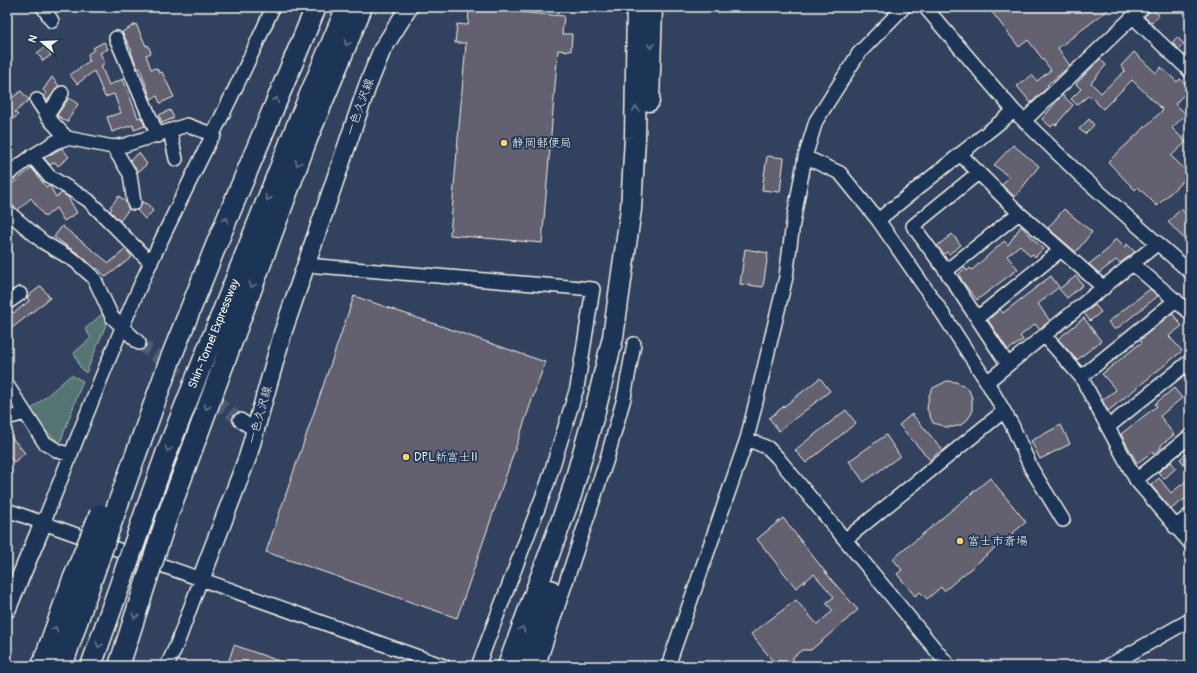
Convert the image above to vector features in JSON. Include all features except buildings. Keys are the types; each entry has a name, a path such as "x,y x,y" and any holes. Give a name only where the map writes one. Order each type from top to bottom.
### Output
{"highway":[{"path":"42,666 80,586 106,516 217,243 316,7"},
{"name":"Shin-Tomei Expressway","path":"91,666 166,454 295,130 347,7"},
{"path":"119,666 167,517 306,139 362,7"},
{"path":"508,666 571,496 595,412 613,337 631,209 635,138 637,7"},
{"path":"524,666 582,498 609,413 625,339 645,206 652,7"},
{"path":"62,666 80,586"}],"main road":[{"name":"一色久沢線","path":"201,578 248,456 283,332 366,87 382,50 409,7"},
{"path":"7,609 44,521"}],"street":[{"path":"43,7 52,21"},
{"path":"44,521 122,328 273,7"},
{"path":"668,666 747,439 786,277 793,222 805,157 816,121 860,53 904,7"},
{"path":"925,7 1014,111 1080,175 1190,272"},
{"path":"1024,121 1142,7"},
{"path":"1133,17 1190,71"},
{"path":"116,38 158,136"},
{"path":"47,116 62,93"},
{"path":"37,100 47,116 67,138"},
{"path":"878,220 1014,111"},
{"path":"7,175 32,156 55,142 67,138 113,147 158,136 187,125 214,135"},
{"path":"170,131 176,159"},
{"path":"113,147 130,174 134,204"},
{"path":"960,154 1019,213 1104,288"},
{"path":"32,156 49,176 88,200 151,264"},
{"path":"805,157 840,173 878,220 938,305 987,382 1004,412 1031,468 1063,520"},
{"path":"978,173 913,226 946,271 1008,365"},
{"path":"7,211 43,242 75,261 94,278 112,317 139,344"},
{"path":"946,271 1019,213"},
{"path":"987,382 1158,243"},
{"path":"977,318 1060,250"},
{"path":"306,264 593,289 577,388 550,475 478,666"},
{"path":"1133,264 1190,313"},
{"path":"7,303 20,294"},
{"path":"1081,377 1176,300"},
{"path":"1045,336 1081,377 1136,480 1190,544"},
{"path":"538,666 606,462 624,398 634,344"},
{"path":"1108,427 1190,360"},
{"path":"7,385 44,442 58,451 71,455"},
{"path":"846,539 1004,412"},
{"path":"7,418 26,413"},
{"path":"240,420 255,430"},
{"path":"1136,480 1190,436"},
{"path":"747,439 768,448 777,457 949,666"},
{"path":"7,510 44,521 444,666"},
{"path":"1175,527 1190,515"},
{"path":"167,666 177,644 201,578"},
{"path":"1108,666 1190,620"}],"green space":[{"path":"102,314 107,322 86,373 80,367 74,353 91,338 85,329"},
{"path":"71,375 83,381 60,443 40,426 29,411"}],"tunnel":[{"path":"139,343 240,420"}],"place":[{"name":"静岡郵便局","path":"504,143"},
{"name":"DPL新富士II","path":"406,457"},
{"name":"富士市斎場","path":"960,541"}]}
